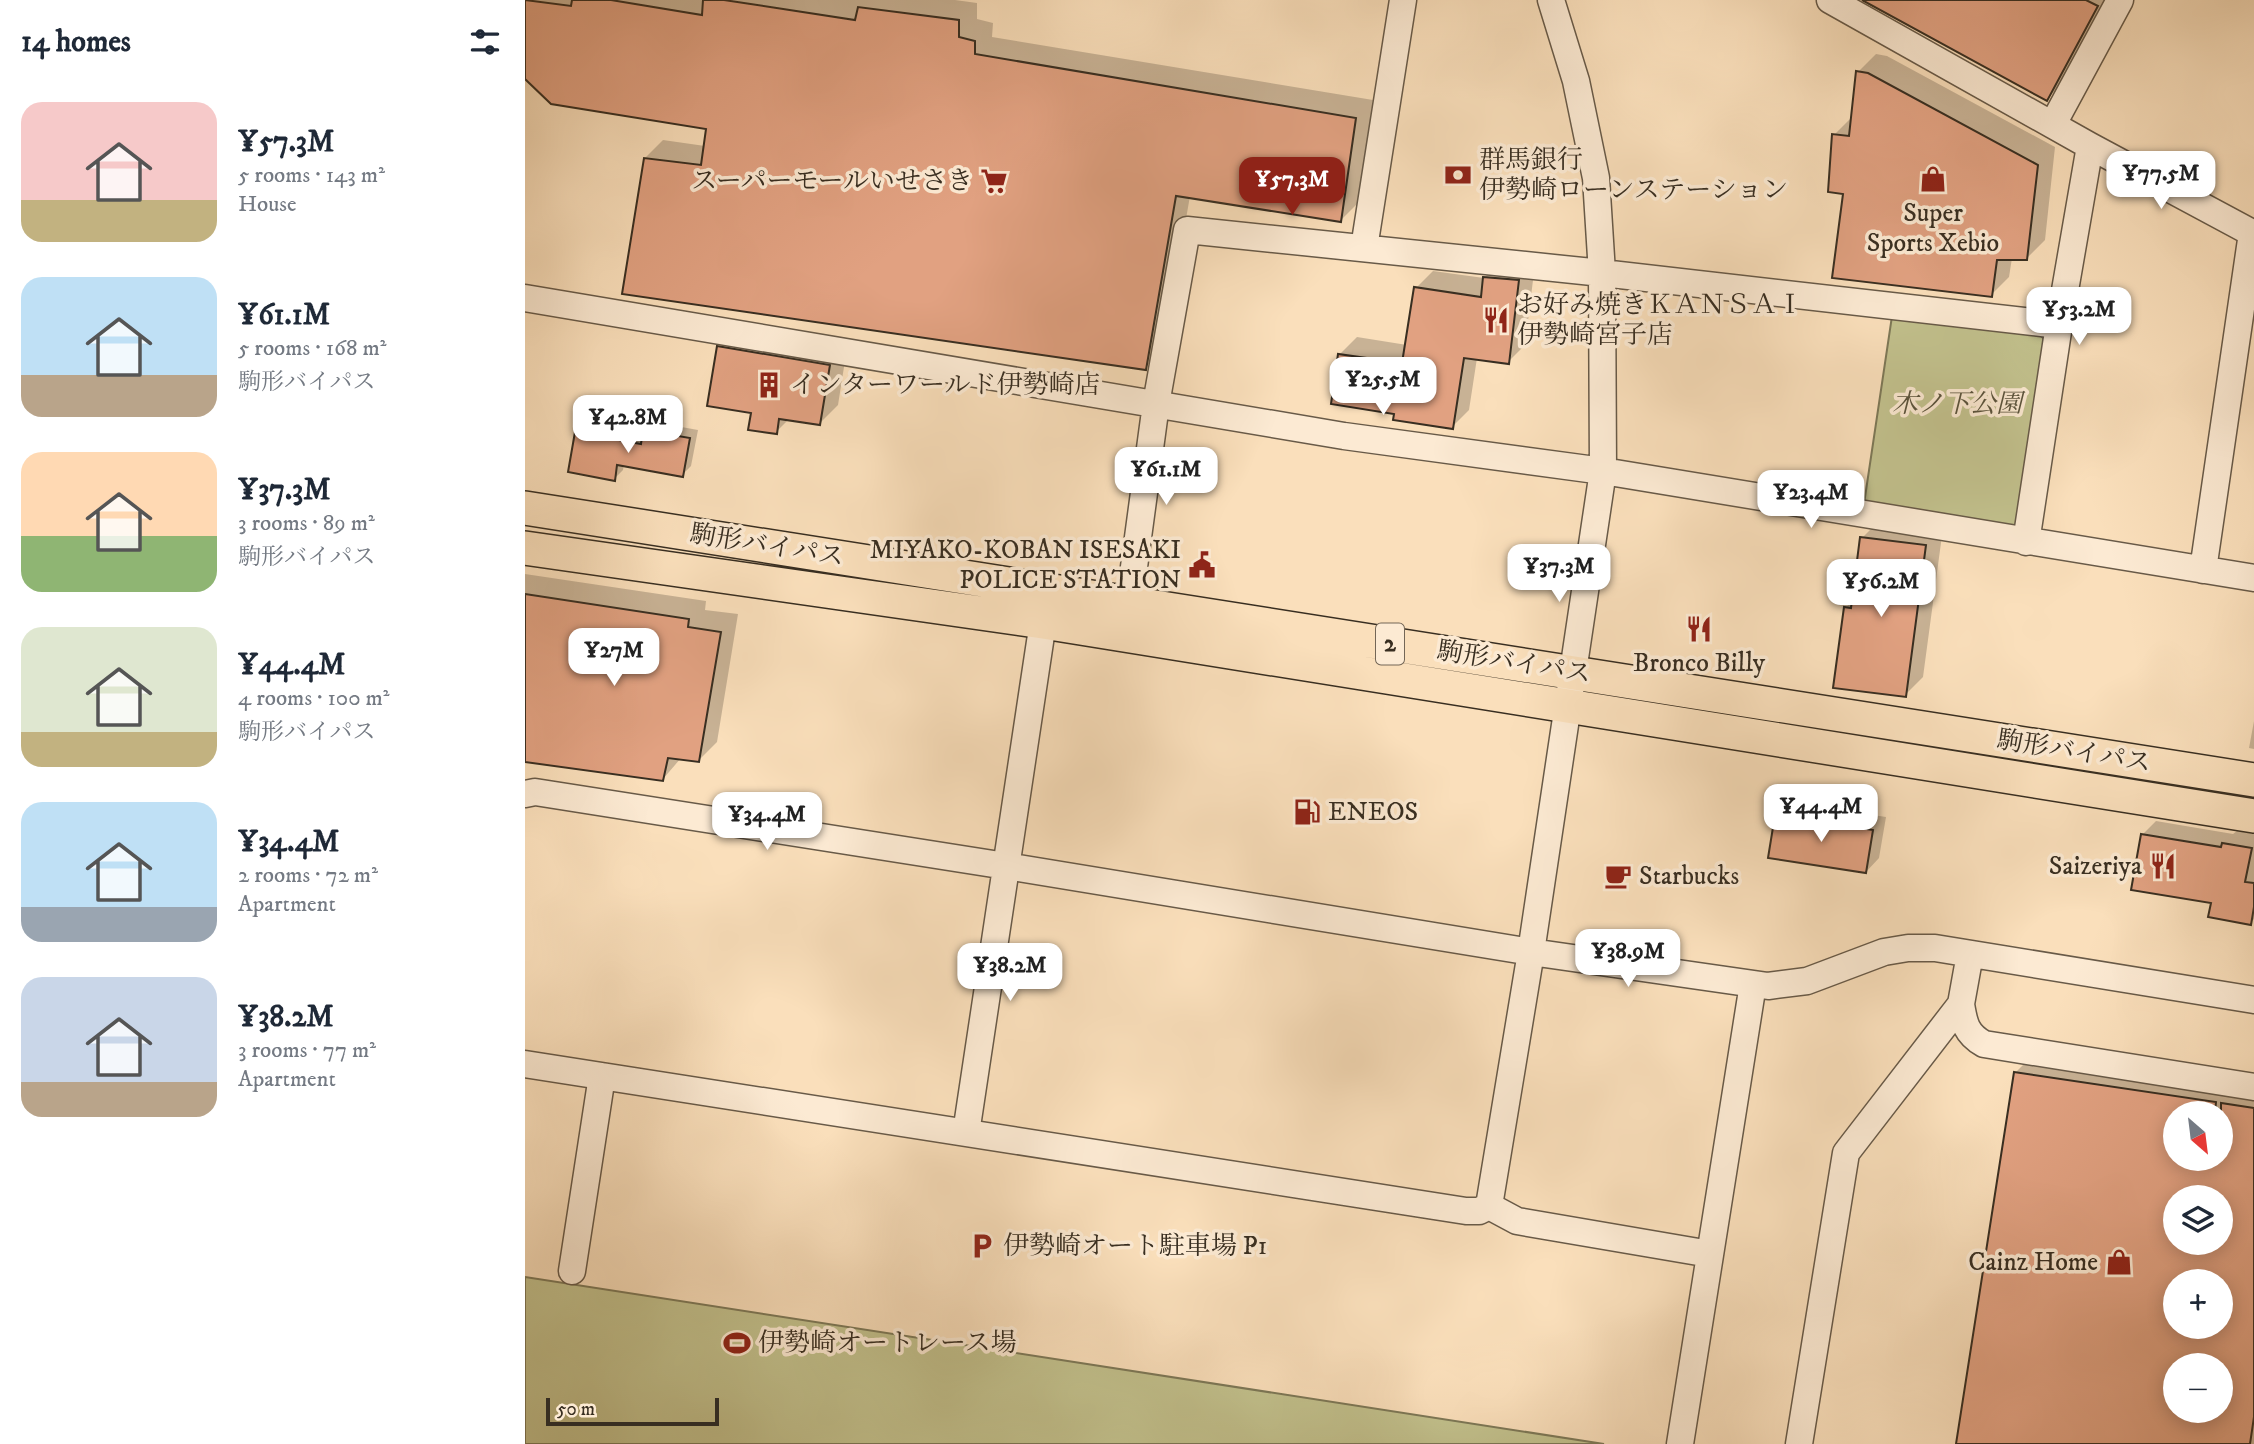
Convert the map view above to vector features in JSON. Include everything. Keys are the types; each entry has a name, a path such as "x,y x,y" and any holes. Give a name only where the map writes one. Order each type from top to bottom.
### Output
{"main road":[{"name":"駒形バイパス","path":"525,508 2254,780"},
{"name":"駒形バイパス","path":"525,548 1042,622 2254,816"}],"street":[{"path":"1364,248 1403,0"},
{"path":"1489,1206 1569,708 1572,672 1603,471 1602,273 1596,178 1576,81 1551,0"},
{"path":"1829,0 2253,234 2203,570"},
{"path":"2053,124 2120,0"},
{"path":"2026,542 2090,146"},
{"path":"1129,604 1156,404 1187,230 1602,273 2059,325"},
{"path":"525,298 1344,436 1603,471 2254,578"},
{"path":"966,1133 1042,622"},
{"path":"525,794 535,792 1531,952 1767,986 1807,981 1884,952 1908,948 1935,948 2254,1000"},
{"path":"1970,954 1961,1004 1964,1024 1971,1037 1977,1041 2254,1087"},
{"path":"1680,1444 1753,984"},
{"path":"1799,1444 1846,1153 1961,1004"},
{"path":"525,1064 1465,1211 1479,1211 1489,1206"},
{"path":"572,1271 602,1076"},
{"path":"1489,1206 1517,1221 1710,1254"}],"green space":[{"name":"木ノ下公園","path":"1892,316 2040,335 2046,341 2016,525 2011,530 1864,504"},
{"name":"伊勢崎オートレース場","path":"525,1277 1604,1444 525,1444"}],"building":[{"name":"スーパーモールいせさき","path":"525,0 571,6 572,0 611,0 702,15 703,0 724,0 855,20 858,7 959,20 959,37 975,41 975,54 1356,118 1341,222 1176,196 1146,370 622,294 644,158 701,165 706,129 551,104 525,79"},
{"path":"1862,0 2086,0 2098,6 2047,101"},
{"name":"Super Sports Xebio","path":"1856,71 1868,73 2038,165 2027,260 1997,260 1992,297 1832,278 1843,194 1828,192 1832,134 1849,136"},
{"path":"1483,277 1519,280 1509,364 1464,358 1453,429 1393,420 1394,414 1331,404 1338,354 1402,363 1414,287 1481,297"},
{"name":"インターワールド伊勢崎店","path":"717,346 830,365 820,425 779,419 777,434 748,430 751,413 707,406"},
{"path":"643,430 690,438 683,477 617,465 615,481 568,472 575,432 641,444"},
{"path":"1860,537 1926,545 1906,697 1833,688 1844,607 1851,608"},
{"path":"525,594 689,619 688,627 721,632 699,762 668,758 663,781 525,762"},
{"path":"1775,815 1873,830 1866,873 1768,858"},
{"path":"2141,834 2221,847 2222,843 2252,848 2245,882 2254,883 2251,925 2208,917 2211,903 2131,890"},
{"name":"Cainz Home","path":"2014,1072 2209,1101 2163,1101 2163,1171 2233,1171 2233,1105 2254,1108 2254,1417 2250,1444 1956,1444"}],"place":[{"name":"群馬銀行 伊勢崎ローンステーション","path":"1458,175"},
{"name":"Super Sports Xebio","path":"1933,179"},
{"name":"スーパーモールいせさき","path":"994,181"},
{"name":"お好み焼きＫＡＮＳＡＩ 伊勢崎宮子店","path":"1496,320"},
{"name":"インターワールド伊勢崎店","path":"769,385"},
{"name":"MIYAKO-KOBAN ISESAKI POLICE STATION","path":"1202,565"},
{"name":"Bronco Billy","path":"1699,629"},
{"name":"ENEOS","path":"1307,812"},
{"name":"Saizeriya","path":"2163,866"},
{"name":"Starbucks","path":"1618,876"},
{"name":"伊勢崎オート駐車場 P1","path":"982,1246"},
{"name":"Cainz Home","path":"2119,1262"},
{"name":"伊勢崎オートレース場","path":"737,1343"}]}
